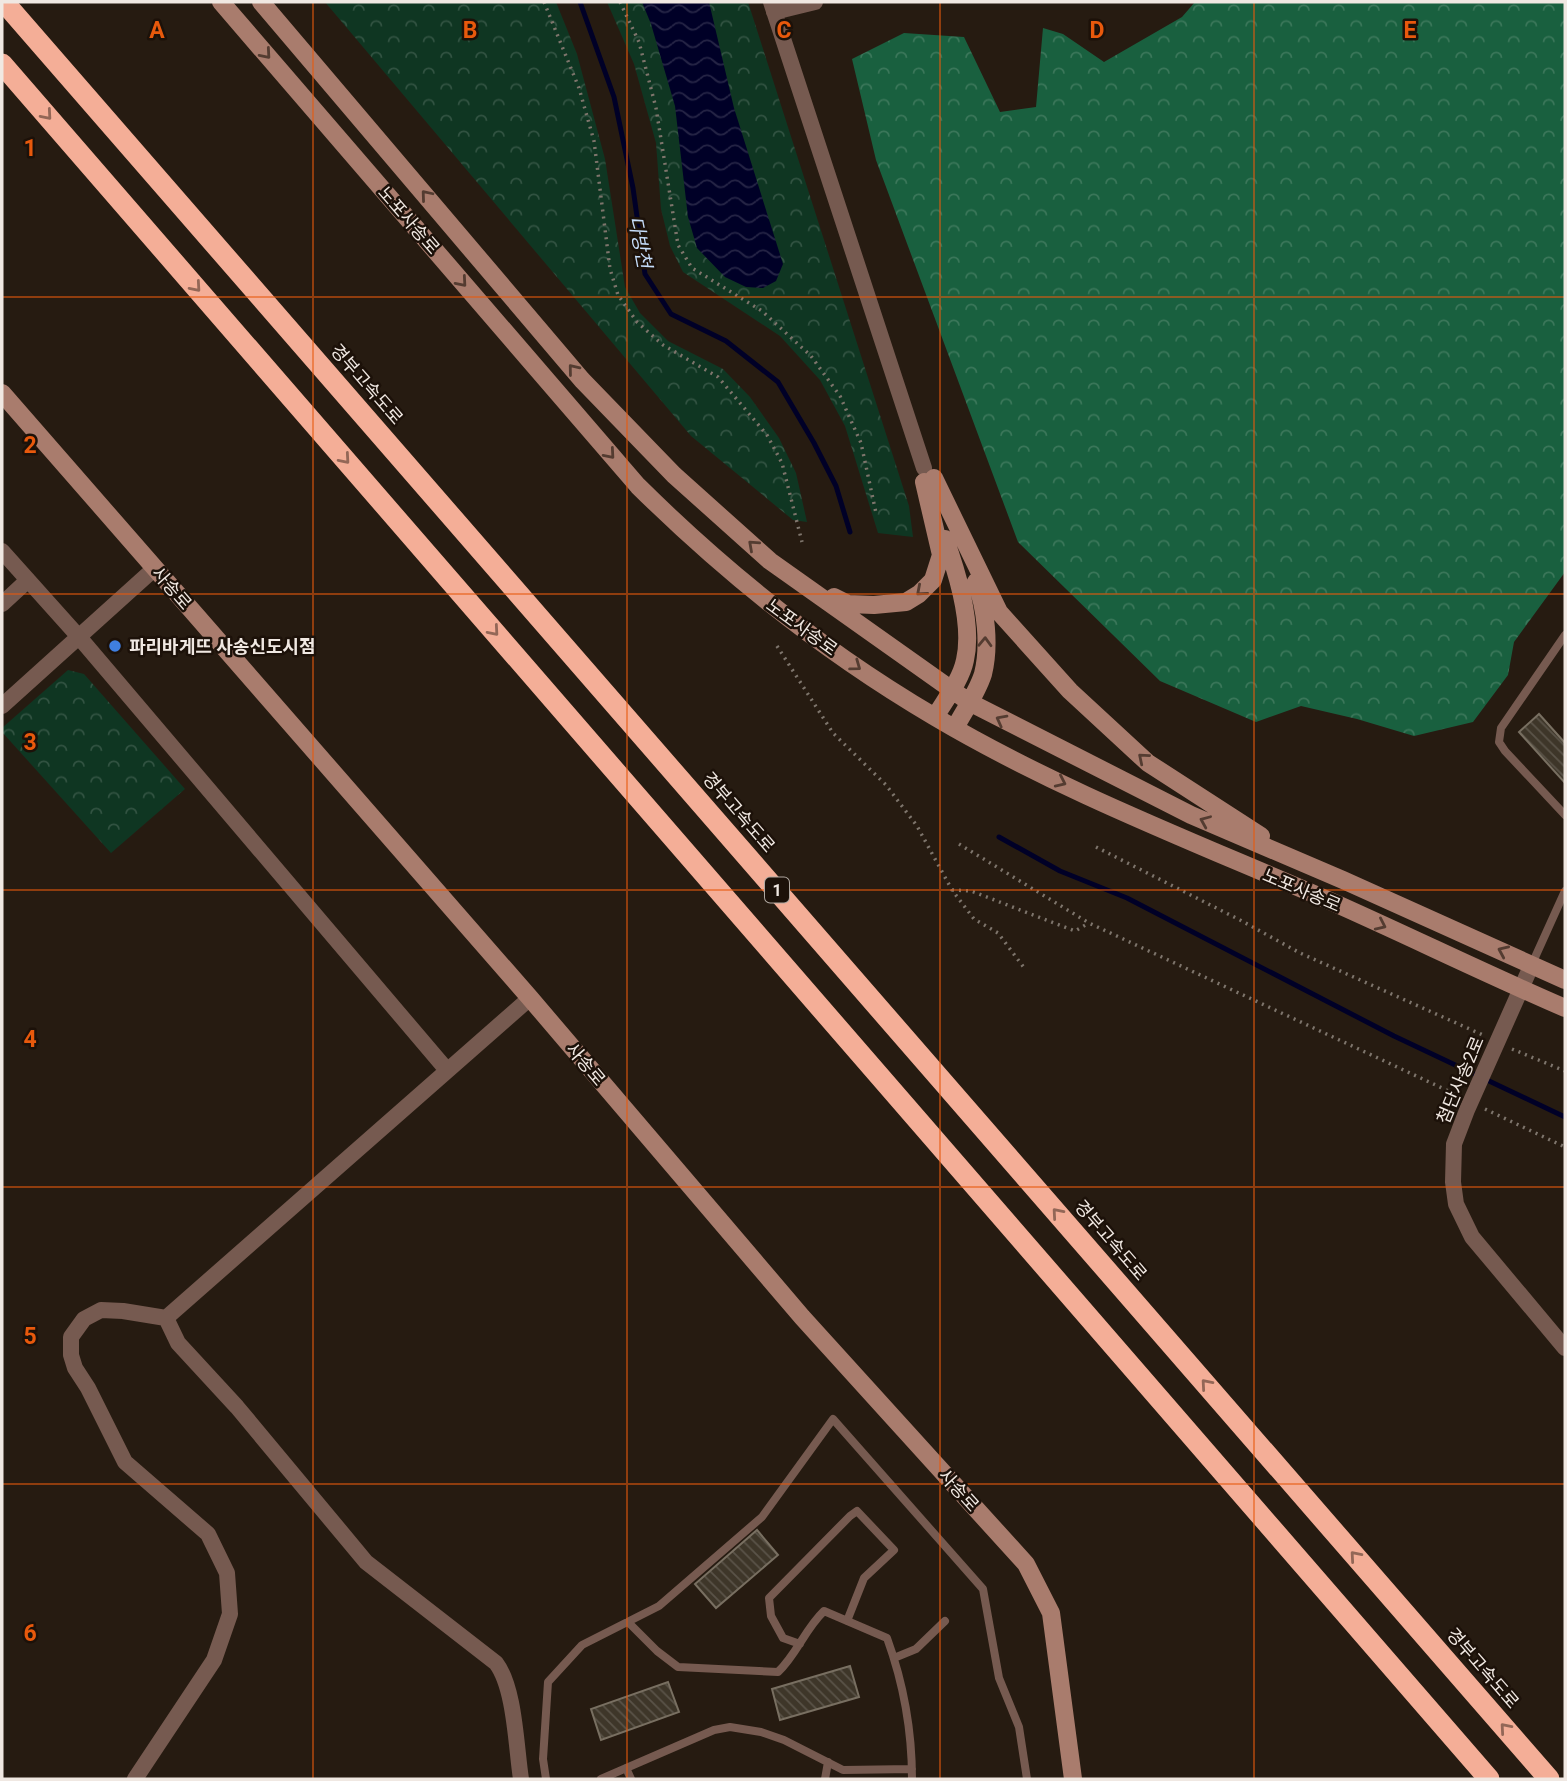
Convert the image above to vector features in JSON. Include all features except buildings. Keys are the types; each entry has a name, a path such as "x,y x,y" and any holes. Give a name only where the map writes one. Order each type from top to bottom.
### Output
{"highway":[{"name":"경부고속도로","path":"4,2 1549,1779"},
{"path":"2,64 1489,1779"}],"main road":[{"name":"노포사송로","path":"221,2 638,486 695,542 758,594 869,676 935,717 1064,784 1565,1008"},
{"name":"노포사송로","path":"261,2 582,380 674,475 770,561 969,702 1191,816 1565,980"},
{"name":"사송로","path":"2,393 530,998 802,1317 1026,1564 1051,1613 1073,1779"},
{"path":"927,476 960,584 966,625 965,660 935,717"},
{"path":"785,571 848,604 874,606 906,602 919,594 933,580 941,555 927,476"},
{"path":"927,476 980,592 986,634 984,671 955,728"},
{"path":"927,476 999,612 1086,708 1148,763 1303,863"}],"street":[{"path":"815,2 772,7 927,476"},
{"path":"2,551 79,637 446,1069"},
{"path":"2,706 155,568"},
{"path":"2,604 28,580"},
{"name":"첨단사송2로","path":"1532,964 1454,1144 1453,1182 1456,1204 1472,1237 1565,1348"},
{"path":"166,1318 446,1069 530,998"},
{"path":"135,1779 214,1660 230,1614 227,1573 208,1534 125,1462 75,1368 71,1355 72,1337 85,1319 101,1310 166,1318"},
{"path":"166,1318 178,1343 237,1407 366,1563 496,1663 504,1674 509,1693 521,1779"}],"lane":[{"path":"1565,635 1501,728 1499,742 1565,815"},
{"path":"1532,964 1564,897"},
{"path":"546,1779 543,1759 548,1682 582,1645 659,1606 762,1517 833,1419 982,1589 999,1678 1018,1727 1027,1779"},
{"path":"800,1644 783,1638 771,1616 769,1598 857,1511 894,1550 864,1578 847,1621"},
{"path":"628,1622 657,1651 678,1667 778,1672 791,1660 810,1624 824,1611 887,1638 894,1658 912,1747 912,1779"},
{"path":"894,1658 916,1649 945,1620"},
{"path":"601,1779 713,1730 730,1727 761,1732 784,1740 843,1770 912,1769"},
{"path":"825,1779 828,1762"},
{"path":"626,1768 631,1779"}],"path":[{"path":"544,2 579,88 594,141 610,269 618,295 637,322 663,345 718,377 767,435 782,463 802,542"},
{"path":"620,2 639,42 656,108 678,245 692,268 762,311 811,356 840,396 861,443 876,513"},
{"path":"777,646 833,733 886,785 917,826 952,890 974,919 998,933 1025,969"},
{"path":"959,844 1089,923 1438,1086"},
{"path":"1096,848 1300,953 1485,1036"},
{"path":"952,890 971,891 1075,931 1089,923"},
{"path":"1508,1047 1565,1071"},
{"path":"1501,1117 1565,1147"}],"green space":[{"path":"325,2 556,2 577,54 605,159 625,287 640,313 668,341 723,369 750,397 779,438 796,473 807,522 793,520 691,436"},
{"path":"607,2 748,2 909,506 913,537 878,533 845,426 820,380 780,336 683,272 670,246 661,209 656,143 634,64"},
{"path":"1195,2 1565,2 1565,572 1514,642 1508,675 1473,722 1414,736 1301,706 1256,722 1160,681 1018,542 876,160 852,59 904,33 964,37 1000,112 1036,107 1043,28 1063,34 1104,62 1182,17"},
{"path":"68,670 84,674 185,789 111,853 2,732 2,728"}],"water":[{"path":"642,2 709,2 734,108 783,264 776,281 763,288 746,287 725,277 697,248 688,217 675,106"}],"waterway":[{"name":"다방천","path":"580,2 614,97 633,188 645,274 671,314 726,341 778,382 836,486 850,532"},
{"path":"999,837 1060,871 1127,898 1394,1036 1565,1117"}],"place":[{"name":"파리바게뜨 사송신도시점","path":"115,646"}]}
